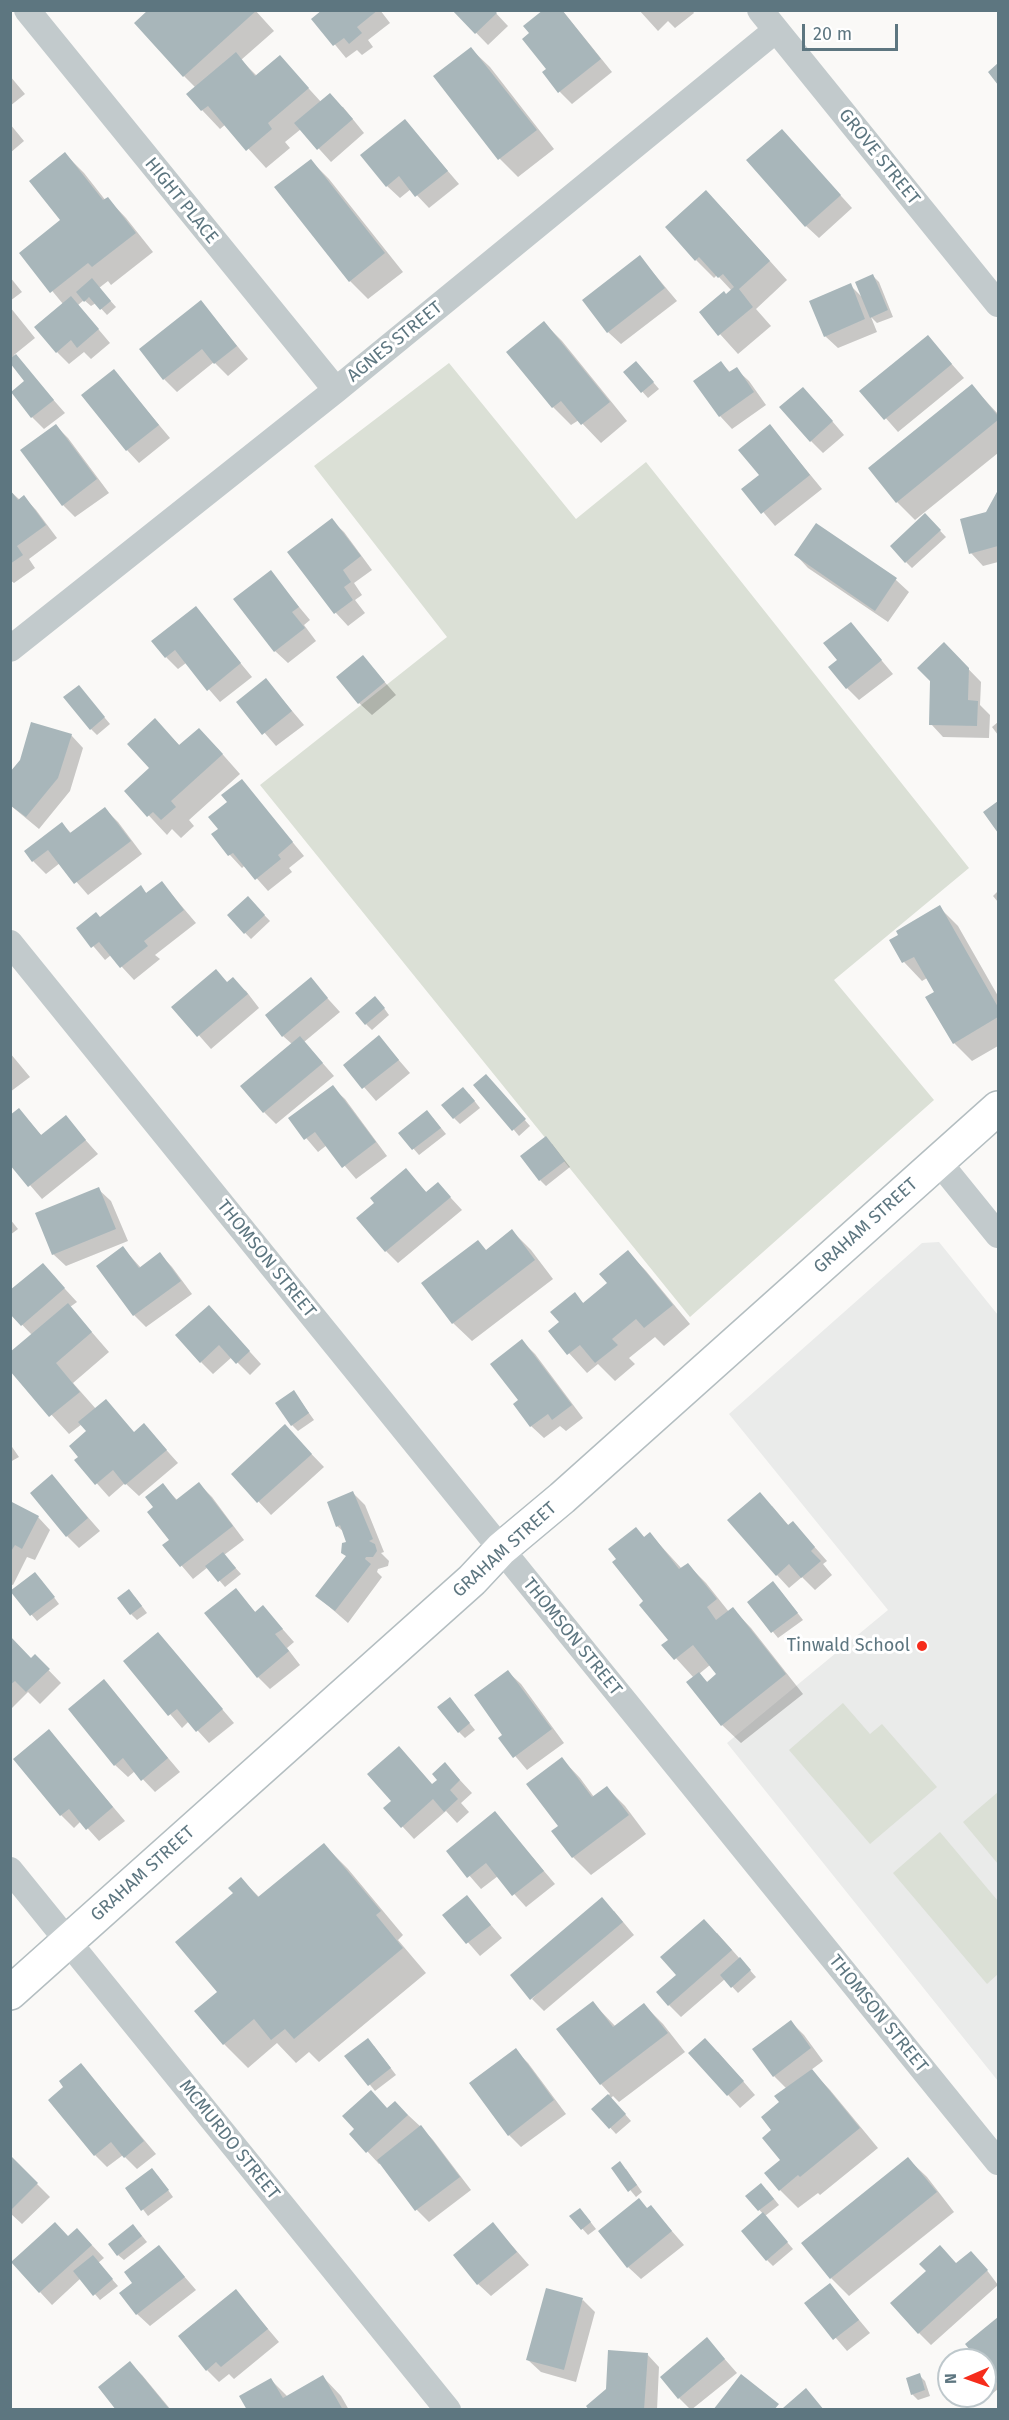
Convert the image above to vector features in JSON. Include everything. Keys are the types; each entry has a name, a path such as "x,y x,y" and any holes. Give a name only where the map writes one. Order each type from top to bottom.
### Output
{"street":[{"name":"HIGHT PLACE","path":"27,10 336,390"},
{"name":"GROVE STREET","path":"760,10 999,304"},
{"name":"AGNES STREET","path":"10,649 336,390 776,30"},
{"name":"THOMSON STREET","path":"10,943 999,2163"},
{"name":"GRAHAM STREET","path":"10,1993 472,1580 501,1549 562,1498 999,1108"},
{"path":"938,1161 999,1235"},
{"name":"MCMURDO STREET","path":"10,1870 448,2409"}],"shaded area":[{"path":"449,363 576,519 646,462 969,868 834,980 934,1100 690,1317 260,785 447,637 314,466"},
{"name":"Tinwald School","path":"939,1242 998,1315 998,2081 727,1743 888,1610 729,1414 922,1243"},
{"path":"843,1703 870,1734 882,1724 937,1787 870,1844 789,1750"},
{"path":"998,1792 998,1864 963,1822"},
{"path":"940,1832 998,1901 998,1974 987,1984 893,1873"}],"building":[{"path":"148,10 186,12 257,10 183,77 134,23"},
{"path":"322,10 378,10 357,27 362,33 349,44 344,38 333,46 311,19"},
{"path":"452,10 494,10 497,13 475,34"},
{"path":"543,10 562,10 601,59 558,93 542,72 546,69 522,39 529,33 523,26"},
{"path":"471,47 537,130 498,160 433,76"},
{"path":"236,52 255,76 280,55 309,88 268,123 272,129 246,151 208,106 201,111 186,94"},
{"path":"998,63 998,85 988,72"},
{"path":"330,93 353,119 317,150 294,123"},
{"path":"405,119 448,171 415,197 399,176 386,187 360,155"},
{"path":"782,129 841,195 805,227 746,160"},
{"path":"65,152 103,200 108,197 136,233 92,267 88,263 50,293 19,253 60,220 29,181"},
{"path":"311,159 385,253 349,282 274,187"},
{"path":"706,190 770,261 739,289 753,307 718,336 699,312 724,291 726,294 734,287 723,274 718,278 699,257 695,261 665,227"},
{"path":"640,255 665,288 607,333 582,300"},
{"path":"873,274 888,310 870,318 855,282"},
{"path":"92,278 111,301 100,310 89,297 84,302 76,292"},
{"path":"851,283 865,319 824,337 809,301"},
{"path":"71,296 99,329 77,348 71,340 56,353 34,327"},
{"path":"201,300 237,346 214,364 202,349 163,380 139,349"},
{"path":"544,321 610,402 581,425 561,401 552,408 506,352"},
{"path":"928,335 952,364 884,420 859,391"},
{"path":"16,354 54,400 31,418 11,392 24,381 10,363 10,359"},
{"path":"636,361 654,382 641,393 623,372"},
{"path":"721,361 729,372 737,367 754,392 719,417 693,381"},
{"path":"114,369 159,425 126,451 81,395"},
{"path":"972,384 998,416 998,420 896,503 868,468"},
{"path":"803,387 833,421 810,442 779,407"},
{"path":"56,424 97,479 62,506 20,450"},
{"path":"770,424 810,475 761,514 741,489 759,475 738,450"},
{"path":"10,490 18,500 24,495 46,525 17,546 23,555 10,564"},
{"path":"998,490 998,546 969,554 960,519 986,512"},
{"path":"925,513 941,530 905,563 890,546"},
{"path":"332,518 361,556 343,570 351,582 344,587 353,600 334,614 287,552"},
{"path":"816,523 897,578 875,611 794,555"},
{"path":"271,570 299,607 292,612 305,628 274,652 233,599"},
{"path":"196,606 241,663 207,691 175,650 165,658 151,641"},
{"path":"851,622 882,660 846,689 828,667 837,660 823,643"},
{"path":"944,642 969,668 968,700 978,701 977,726 929,725 930,681 917,668"},
{"path":"363,655 385,682 358,704 336,677"},
{"path":"266,678 292,711 262,735 236,702"},
{"path":"79,685 105,717 90,730 63,697"},
{"path":"155,718 179,745 199,728 223,754 171,801 176,807 161,820 153,812 147,817 124,791 149,768 127,744"},
{"path":"31,722 72,734 58,778 26,817 10,805 10,772 20,760"},
{"path":"242,779 293,842 278,855 281,859 255,880 233,853 228,856 211,834 218,829 208,817 227,802 221,795"},
{"path":"998,801 998,833 983,812"},
{"path":"105,807 131,841 74,884 48,850 32,862 24,851 62,822 70,833"},
{"path":"162,881 184,910 144,941 148,946 120,968 99,942 91,948 76,928 96,912 100,917 141,885 146,893"},
{"path":"248,896 265,915 244,934 227,915"},
{"path":"940,905 998,1007 998,1017 953,1044 925,997 934,992 914,957 902,963 889,940 898,935 896,931"},
{"path":"216,969 227,982 233,977 248,994 197,1037 171,1007"},
{"path":"311,977 328,998 282,1037 265,1015"},
{"path":"375,996 385,1008 365,1025 355,1013"},
{"path":"379,1035 399,1060 362,1089 343,1065"},
{"path":"300,1036 323,1063 263,1113 240,1086"},
{"path":"486,1074 526,1119 512,1131 473,1085"},
{"path":"333,1085 376,1142 342,1168 315,1132 304,1140 288,1118"},
{"path":"463,1087 475,1101 453,1119 441,1105"},
{"path":"19,1108 41,1135 66,1115 86,1140 28,1187 10,1165 10,1115"},
{"path":"427,1110 441,1128 412,1150 398,1133"},
{"path":"546,1136 565,1161 539,1181 520,1156"},
{"path":"406,1168 426,1192 438,1182 451,1197 385,1252 356,1218 374,1203 370,1198"},
{"path":"99,1187 116,1229 52,1255 35,1213"},
{"path":"512,1229 535,1260 452,1324 421,1283 478,1240 486,1250"},
{"path":"123,1246 139,1268 160,1252 181,1281 133,1316 96,1266"},
{"path":"628,1250 673,1305 644,1328 636,1319 612,1339 618,1345 595,1363 580,1345 567,1355 548,1331 559,1322 550,1312 575,1292 583,1303 607,1283 599,1274"},
{"path":"43,1263 65,1288 21,1326 10,1314 10,1290"},
{"path":"68,1303 92,1332 56,1363 80,1392 49,1417 10,1371 10,1352"},
{"path":"209,1305 250,1351 236,1364 219,1345 200,1363 175,1335"},
{"path":"522,1339 572,1405 552,1420 548,1414 530,1427 513,1404 518,1400 490,1364"},
{"path":"294,1390 309,1413 291,1426 275,1403"},
{"path":"106,1399 134,1432 144,1423 167,1450 125,1485 113,1470 95,1485 74,1460 78,1457 69,1446 86,1431 78,1422"},
{"path":"285,1424 312,1454 257,1503 231,1474"},
{"path":"52,1474 88,1518 66,1537 30,1493"},
{"path":"199,1482 233,1526 180,1567 162,1545 169,1540 147,1512 153,1507 145,1497 163,1483 176,1500"},
{"path":"353,1491 373,1539 369,1541 375,1544 377,1551 373,1557 366,1557 365,1559 371,1564 335,1611 315,1596 346,1556 341,1553 342,1543 346,1542 340,1525 336,1527 327,1502"},
{"path":"760,1492 788,1525 793,1521 815,1547 811,1551 821,1561 801,1578 789,1564 776,1576 727,1520"},
{"path":"10,1501 39,1516 22,1549 15,1545 10,1553"},
{"path":"636,1527 644,1537 650,1532 679,1569 688,1563 717,1599 707,1607 716,1620 733,1607 786,1674 721,1726 686,1682 699,1672 707,1682 716,1674 693,1645 674,1660 661,1645 668,1640 639,1605 643,1601 612,1562 616,1559 608,1549"},
{"path":"223,1552 236,1568 218,1582 205,1566"},
{"path":"35,1572 55,1597 30,1616 10,1591"},
{"path":"773,1581 798,1613 771,1633 747,1602"},
{"path":"236,1588 255,1612 263,1605 283,1629 275,1634 289,1651 257,1678 204,1613"},
{"path":"129,1589 142,1606 130,1615 117,1598"},
{"path":"158,1632 223,1709 196,1732 177,1709 168,1716 123,1661"},
{"path":"10,1636 31,1658 35,1654 50,1669 26,1692 15,1681 10,1685"},
{"path":"508,1670 552,1729 513,1758 498,1738 502,1735 474,1695"},
{"path":"104,1679 168,1758 141,1781 123,1758 114,1766 68,1709"},
{"path":"450,1697 470,1723 458,1733 437,1707"},
{"path":"49,1729 113,1807 86,1830 69,1809 60,1816 13,1759"},
{"path":"399,1746 432,1784 437,1780 432,1774 445,1762 460,1780 450,1790 458,1799 444,1812 433,1799 401,1828 383,1808 391,1801 367,1774"},
{"path":"562,1757 592,1797 607,1786 629,1815 572,1858 551,1831 558,1826 526,1784"},
{"path":"495,1811 544,1871 512,1896 486,1863 467,1878 446,1851"},
{"path":"324,1843 381,1911 376,1915 403,1948 294,2039 285,2029 271,2040 254,2019 223,2045 194,2011 217,1992 175,1942 233,1893 228,1888 241,1877 258,1897"},
{"path":"467,1895 491,1925 466,1944 442,1915"},
{"path":"602,1897 623,1922 530,2000 510,1975"},
{"path":"704,1919 732,1950 668,2006 656,1992 676,1975 660,1957"},
{"path":"740,1957 751,1970 731,1988 720,1975"},
{"path":"593,2001 613,2027 644,2003 668,2033 600,2085 556,2029"},
{"path":"791,2020 811,2048 773,2077 752,2049"},
{"path":"368,2038 391,2068 368,2086 344,2056"},
{"path":"705,2038 744,2081 727,2096 688,2053"},
{"path":"516,2048 554,2100 508,2136 469,2083"},
{"path":"81,2063 144,2141 124,2158 111,2142 94,2156 48,2100 63,2087 59,2081"},
{"path":"812,2069 860,2128 800,2177 798,2175 779,2191 764,2173 780,2160 762,2138 771,2130 761,2117 779,2102 774,2096"},
{"path":"371,2090 387,2108 395,2101 408,2115 366,2153 349,2134 354,2129 342,2116"},
{"path":"608,2094 626,2114 609,2129 591,2109"},
{"path":"421,2125 460,2177 415,2211 377,2160"},
{"path":"10,2155 38,2183 10,2211"},
{"path":"908,2157 937,2192 830,2279 801,2243"},
{"path":"620,2161 637,2185 628,2192 611,2168"},
{"path":"152,2168 169,2190 141,2211 125,2188"},
{"path":"761,2183 774,2199 758,2211 745,2196"},
{"path":"639,2198 647,2208 651,2205 672,2231 627,2268 598,2231"},
{"path":"580,2208 591,2222 581,2230 569,2216"},
{"path":"763,2212 788,2242 766,2261 741,2231"},
{"path":"55,2222 68,2236 77,2228 92,2245 39,2293 11,2262"},
{"path":"493,2222 517,2252 477,2285 453,2255"},
{"path":"133,2224 142,2236 117,2256 108,2244"},
{"path":"159,2245 185,2277 136,2315 119,2293 132,2283 124,2272"},
{"path":"940,2245 956,2263 971,2251 988,2270 918,2334 890,2303 926,2271 919,2264"},
{"path":"93,2255 113,2279 93,2296 73,2271"},
{"path":"830,2283 859,2320 833,2340 804,2303"},
{"path":"546,2288 583,2298 564,2370 526,2360"},
{"path":"236,2289 268,2329 221,2367 216,2362 206,2371 178,2336"},
{"path":"998,2317 997,2382 997,2348 968,2348 965,2344"},
{"path":"707,2337 725,2359 678,2399 660,2377"},
{"path":"608,2350 648,2353 644,2410 589,2410 586,2406 606,2389"},
{"path":"130,2361 170,2410 116,2410 98,2387"},
{"path":"920,2373 925,2390 911,2395 906,2378"},
{"path":"741,2374 779,2404 774,2410 713,2410"},
{"path":"323,2375 343,2410 247,2410 239,2396 271,2378 283,2398"},
{"path":"806,2388 824,2410 784,2410 783,2408"}],"place":[{"name":"Tinwald School","path":"922,1646"}]}
